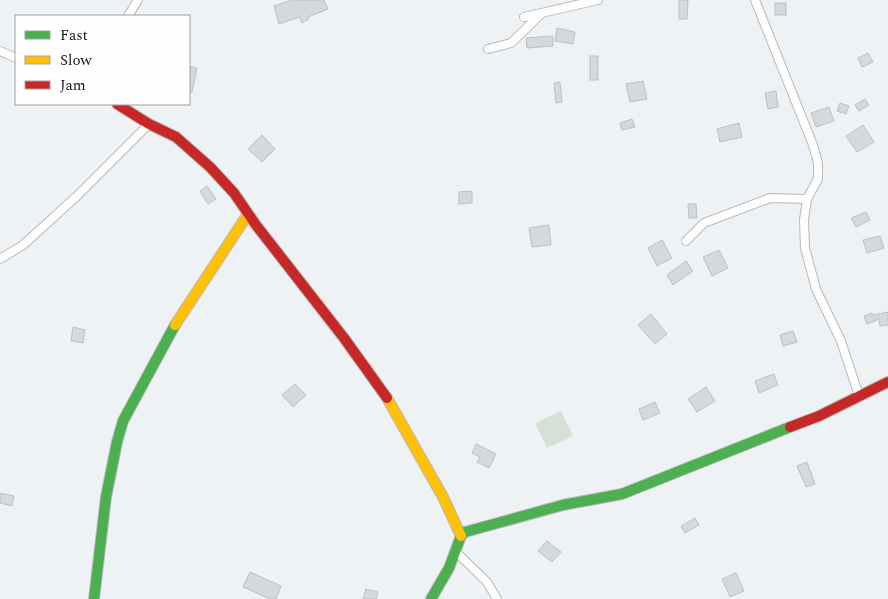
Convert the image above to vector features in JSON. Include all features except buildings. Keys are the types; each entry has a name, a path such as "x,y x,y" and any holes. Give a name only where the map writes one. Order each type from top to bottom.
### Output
{"street":[{"path":"129,15 138,0"},
{"path":"524,17 598,0"},
{"path":"755,0 813,145 818,164 818,179 807,199 803,233 816,290 841,341 859,396"},
{"path":"488,49 510,43 543,13"},
{"path":"0,51 15,58"},
{"path":"119,105 176,138 200,157 234,193 248,214 344,338 386,397 443,497 460,536"},
{"path":"0,259 23,246 77,196 149,124"},
{"path":"686,241 704,223 770,198 807,199"},
{"path":"94,599 106,497 116,442 123,421 172,330 248,214"},
{"path":"431,599 449,568 460,536 465,532 563,505 622,494 818,416 888,382"},
{"path":"454,550 487,582 497,599"}],"green space":[{"path":"561,411 573,436 547,448 535,423"}],"traffic: fast":[{"path":"94,599 106,497 123,421 175,325"},
{"path":"431,599 449,568 461,536 465,532 563,505 622,494 790,427"}],"traffic: slow":[{"path":"175,325 248,214"},
{"path":"387,398 443,497 461,536"}],"traffic: jam":[{"path":"119,105 149,124 176,137 210,167 234,193 256,225 344,338 387,398"},
{"path":"790,427 819,416 888,382"}]}
